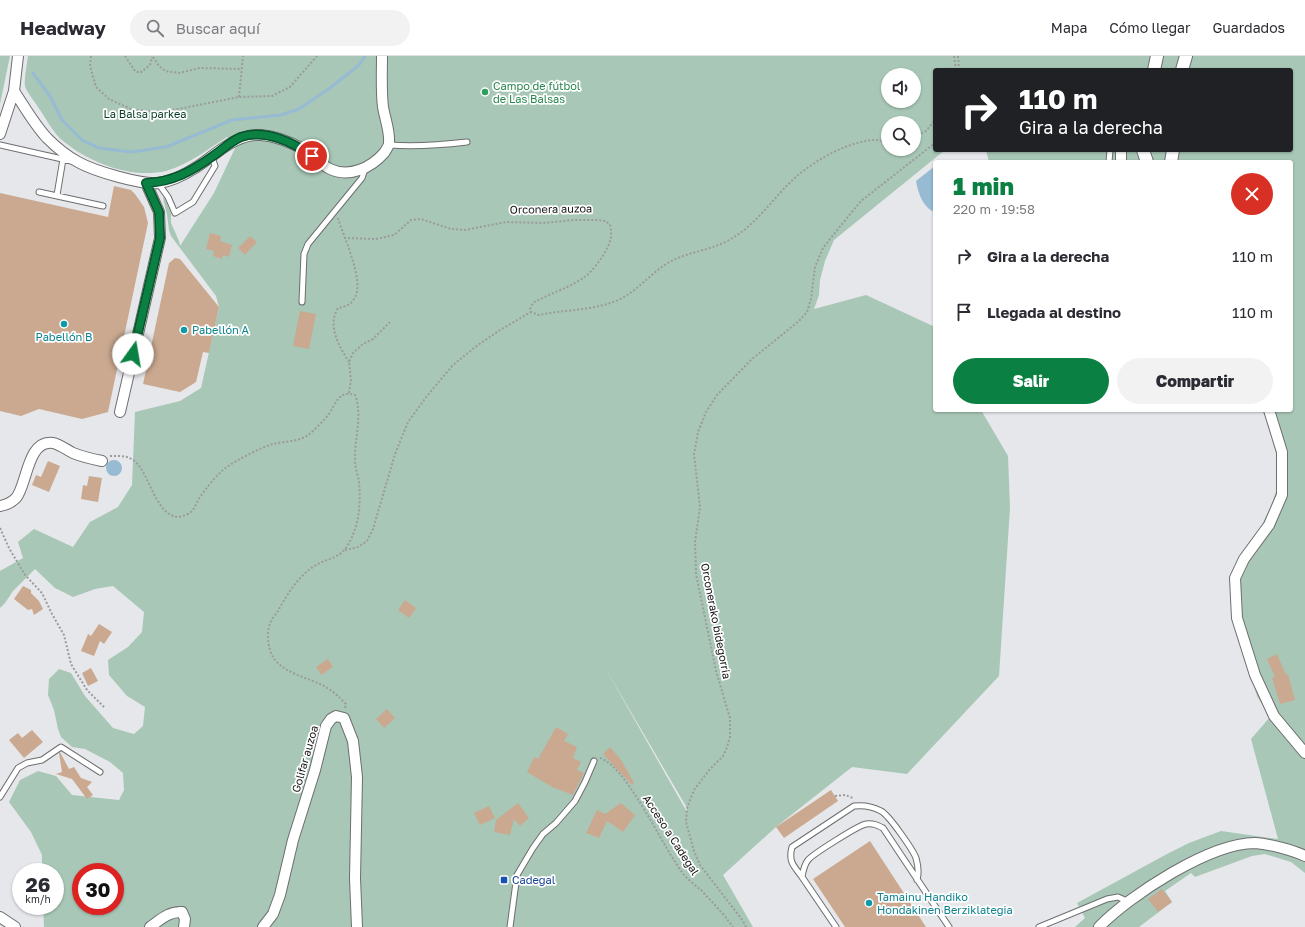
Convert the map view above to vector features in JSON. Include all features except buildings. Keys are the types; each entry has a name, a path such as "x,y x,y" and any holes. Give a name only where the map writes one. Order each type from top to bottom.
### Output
{"street":[{"path":"0,134 14,91 18,56"},
{"path":"14,91 47,138 77,162 99,171 146,183 158,183 173,179 212,157 233,141 242,137 260,135 282,139 303,150 330,169 345,173 364,169 384,154 390,145 381,86 382,56"},
{"path":"1149,68 1156,56"},
{"path":"1154,68 1156,56"},
{"path":"1183,68 1186,56"},
{"path":"120,412 160,238 159,212 146,183"},
{"path":"1271,412 1282,452 1282,495 1269,525 1244,559 1235,578 1237,618 1255,675 1274,716 1305,753"},
{"path":"0,506 8,504 17,497 32,456 38,448 44,444 53,443 85,458 102,461"},
{"name":"Golifar auzoa","path":"264,927 273,914 280,895 293,840 315,770 326,726 331,719 336,716 344,718"},
{"path":"344,718 353,741 357,777 355,878 357,927"},
{"path":"1099,927 1129,902 1172,872 1212,853 1230,847 1255,844 1296,852 1305,856"},
{"path":"150,927 169,914 176,912 182,912 185,918 184,927"},
{"path":"0,917 15,927"}],"lane":[{"path":"390,145 443,145 467,142"},
{"path":"0,145 77,162"},
{"path":"158,183 168,197 175,213 192,202 215,166 212,157"},
{"path":"57,196 63,159"},
{"path":"302,302 304,254 308,244 362,178 364,169"},
{"path":"39,192 103,206"},
{"path":"0,797 18,768 42,760 61,747 100,772"},
{"path":"510,927 517,875 543,834 556,823 575,800 594,761"},
{"path":"836,927 791,861 790,854 792,847 854,806 864,805 882,811 890,818 916,857 919,874 917,880"},
{"path":"802,877 803,868 809,859 864,824 874,823 883,828 949,927"},
{"path":"1039,927 1107,898 1118,898 1129,902"}],"path":[{"path":"91,56 90,66 96,87 109,99 133,110 164,112 239,97 272,96 290,87 317,56"},
{"path":"125,56 135,70 140,73 150,66 153,56"},
{"path":"153,56 159,66 165,71 180,73 200,68 242,69"},
{"path":"239,97 243,56"},
{"path":"954,56 956,68"},
{"path":"958,56 959,68"},
{"path":"921,134 926,131 933,122"},
{"path":"344,550 358,546 367,541 373,529 395,454 408,422 453,365 478,345 531,312 539,315 612,304 626,296 657,270 678,258 706,250 730,240 749,225 797,176 824,157 857,143 874,140 881,140"},
{"name":"Orconerako bidegorria","path":"746,927 700,865 694,851 686,822 687,808 694,790 710,769 723,756 730,737 730,718 716,671 696,574 695,542 700,508 694,454 698,432 706,412 717,395 752,359 799,321 807,312 811,299 815,268 823,248 838,229 861,201 933,145"},
{"path":"335,210 344,238 354,260 356,273 357,293 354,300 346,306 338,308 334,315 333,322 340,348 349,362 351,380 349,393"},
{"name":"Orconera auzoa","path":"344,238 376,239 394,235 401,227 411,220 421,219 451,228 465,230 506,222 543,223 574,220 606,221 610,225 612,237 610,245 595,267 586,276 576,282 533,303 530,309 531,312"},
{"path":"349,362 352,354 363,344 373,339 390,322"},
{"path":"102,461 108,457 124,456 134,460 143,471 163,510 171,515 180,516 188,514 194,509 199,498 212,481 224,469 271,444 296,440 307,436 328,415 336,400 349,393 355,395 358,402 359,420 354,463 359,481 360,509 354,534 344,550 333,559 317,565 303,575 290,591 270,625 268,642 273,657 283,666 321,684 335,693 346,704 344,718"},
{"path":"0,528 9,548 25,575 42,593 64,635 71,664 86,690 105,708"},
{"name":"Acceso a Cadegal","path":"594,761 597,757 604,760 619,773 632,789 685,876 724,914 733,927"}],"green space":[{"path":"0,56 10,56 0,104"},
{"name":"La Balsa parkea","path":"28,56 1305,56 1305,873 1291,862 1265,854 1252,856 1195,877 1191,873 1165,891 1172,902 1139,927 1075,927 1085,918 1077,903 1189,843 1221,831 1278,839 1251,739 1270,717 1257,696 1235,622 1232,574 1237,562 1260,529 1272,504 1278,484 1277,457 1265,412 1293,412 1293,160 988,160 986,152 1293,152 1293,68 933,68 933,152 943,152 834,240 825,261 820,280 819,295 814,309 866,295 933,326 933,412 982,412 1008,456 1010,508 999,676 907,774 852,767 776,827 723,875 753,927 44,927 43,915 64,915 64,863 42,863 42,855 31,832 9,802 20,780 38,771 56,776 72,795 119,800 124,790 123,773 110,762 85,749 72,747 61,737 54,710 48,695 49,679 59,669 71,673 85,696 113,728 134,734 143,726 145,707 127,696 109,675 108,660 128,647 142,632 144,612 113,586 95,589 73,597 55,588 35,569 13,591 0,608 0,571 23,558 18,542 34,529 73,547 90,522 118,507 132,485 135,412 180,401 201,388 219,307 216,296 171,236 163,198 164,197 171,213 171,223 180,246 214,193 237,144 227,137 182,165 166,171 139,173 125,171 98,162 74,149 63,141 56,134 25,86","holes":["604,666 687,808 687,812"]}],"water":[{"path":"933,168 933,211 923,202 919,194 916,181"},
{"path":"114,460 121,465 122,468 117,475 114,476 107,471 106,468 111,461"}],"waterway":[{"path":"33,73 50,96 62,120 82,140 99,148 131,152 166,147 232,120 281,115 299,109 330,88 359,65 365,56"}],"place":[{"name":"Campo de fútbol de Las Balsas","path":"485,92"},
{"name":"Pabellón B","path":"64,324"},
{"name":"Pabellón A","path":"184,330"},
{"name":"Cadegal","path":"504,880"},
{"name":"Tamainu Handiko Hondakinen Berziklategia","path":"869,903"}],"route":[{"path":"133,354 160,238 159,212 146,183 158,183 173,179 194,168 212,157 233,141 242,137 260,135 282,139 312,156"}]}
